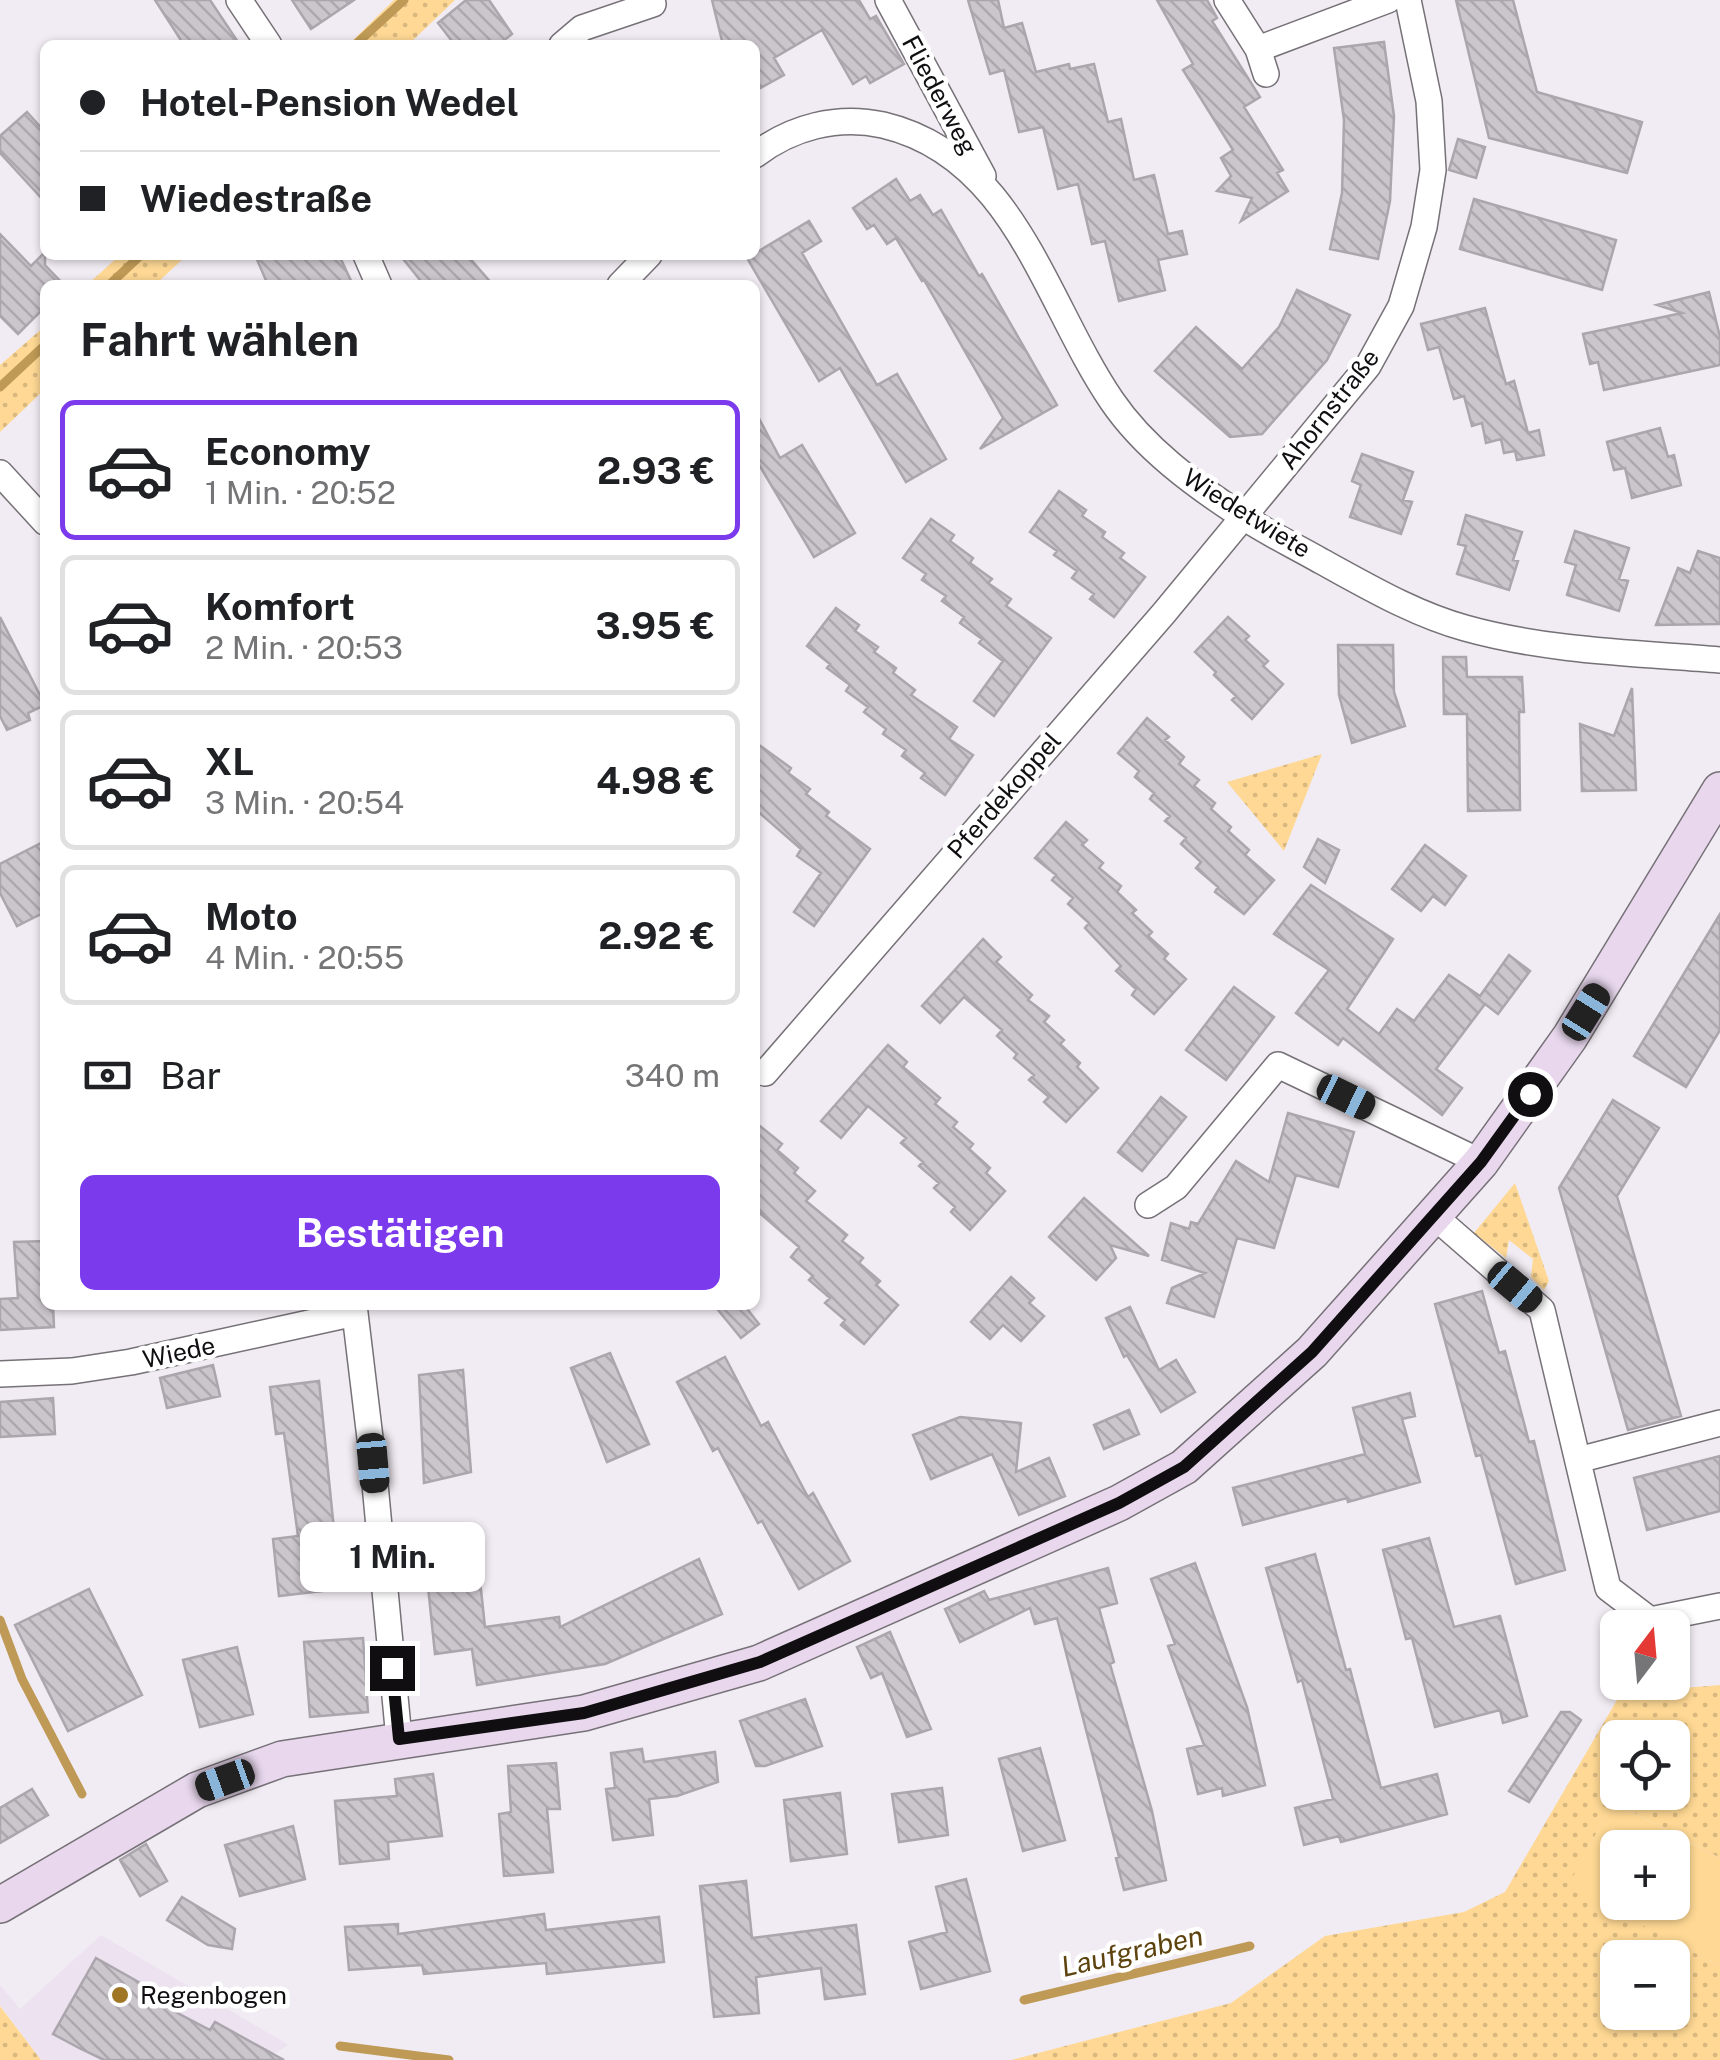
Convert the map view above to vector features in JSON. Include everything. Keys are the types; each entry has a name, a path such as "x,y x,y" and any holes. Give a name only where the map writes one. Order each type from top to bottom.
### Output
{"main road":[{"path":"0,1905 196,1790 282,1759 584,1713 760,1662 1119,1503 1184,1467 1312,1352 1481,1162 1570,1038 1720,790"}],"street":[{"path":"239,0 266,40"},
{"name":"Fliederweg","path":"888,0 991,190"},
{"path":"1227,0 1258,49 1266,74"},
{"path":"1258,49 1388,0"},
{"name":"Ahornstraße","path":"1243,517 1368,366 1401,306 1424,227 1433,170 1429,101 1408,0"},
{"path":"568,40 582,28 653,4"},
{"name":"Wiedetwiete","path":"760,151 779,138 801,130 866,121 920,137 943,149 991,190 1114,404 1164,460 1243,517 1385,596 1462,628 1522,642 1720,660"},
{"path":"625,280 644,260"},
{"path":"0,472 40,516"},
{"name":"Pferdekoppel","path":"765,1073 1243,517"},
{"path":"1148,1205 1176,1187 1278,1065 1481,1162"},
{"path":"1434,1216 1542,1310 1608,1588 1650,1620 1720,1606"},
{"name":"Wiede","path":"0,1374 72,1371 131,1362 350,1310"},
{"path":"354,1310 399,1739"},
{"path":"1578,1460 1720,1423"}],"shaded area":[{"path":"394,0 455,0 413,40 353,40"},
{"path":"114,260 182,260 160,280 92,280"},
{"path":"40,330 40,394 0,432 0,365"},
{"path":"1322,754 1284,851 1227,782"},
{"path":"1515,1183 1549,1281 1544,1290 1531,1277 1533,1259 1509,1240 1506,1258 1474,1233"},
{"path":"1720,1685 1720,1858 1690,1842 1690,1830 1666,1830 1628,1810 1690,1810 1690,1720 1605,1720 1617,1700 1690,1700 1690,1687"},
{"path":"1600,1729 1600,1810 1609,1810 1569,1885 1600,1902 1600,1920 1634,1920 1672,1940 1600,1940 1600,2030 1690,2030 1690,1950 1720,1966 1720,2060 1011,2060 1231,2003 1325,1936 1464,1912 1505,1892"},
{"path":"1609,1810 1628,1810 1666,1830 1600,1830 1600,1903 1568,1886"},
{"path":"1690,1842 1720,1858 1720,1966 1690,1950 1690,1940 1671,1940 1633,1920 1690,1920"},
{"name":"Regenbogen","path":"101,1935 289,2045 263,2060 41,2060 0,2005 0,1985 20,2009"},
{"path":"0,2006 41,2060 0,2060"}],"building":[{"path":"155,0 210,0 237,40 181,40"},
{"path":"292,0 354,0 311,29"},
{"path":"466,0 489,0 512,34 504,40 451,40 438,23"},
{"path":"712,0 859,0 870,19 876,16 904,64 870,83 866,76 853,84 822,30 774,58 784,75 760,88 760,40 722,40"},
{"path":"968,0 998,0 1004,28 1022,23 1036,72 1069,64 1070,69 1094,64 1108,122 1121,119 1134,180 1154,175 1168,234 1182,231 1187,254 1158,260 1165,290 1119,301 1105,241 1092,244 1078,184 1058,189 1043,127 1019,132 1004,70 990,74"},
{"path":"1157,0 1207,0 1217,18 1212,21 1260,97 1244,107 1283,170 1277,173 1288,191 1241,221 1252,198 1217,191 1231,176 1221,158 1233,150 1183,70 1193,64"},
{"path":"1456,0 1513,0 1537,92 1642,122 1627,173 1489,138"},
{"path":"1384,42 1394,116 1390,201 1378,259 1330,249 1342,193 1344,120 1334,48"},
{"path":"27,112 40,126 40,197 0,153 0,136"},
{"path":"1458,139 1485,147 1476,178 1449,170"},
{"path":"896,179 910,201 920,195 933,215 941,210 1057,405 980,449 1003,418 896,238 887,244 874,225 867,229 853,208"},
{"path":"1474,199 1616,240 1602,290 1460,249"},
{"path":"809,221 821,241 802,253 877,385 897,374 946,459 906,482 840,368 819,381 748,260 760,260 760,250"},
{"path":"0,234 31,266 40,257 45,260 59,280 40,280 40,312 18,334 0,316"},
{"path":"257,260 341,260 351,280 266,280"},
{"path":"404,260 471,260 489,280 420,280"},
{"path":"1297,290 1350,315 1327,360 1262,434 1230,437 1155,371 1196,327 1242,369 1279,327"},
{"path":"1709,292 1720,337 1720,365 1604,390 1598,362 1590,364 1583,334 1682,313 1657,305"},
{"path":"1485,308 1506,384 1514,381 1528,433 1539,430 1544,455 1517,460 1515,451 1504,453 1501,439 1486,443 1482,423 1472,426 1464,396 1454,399 1439,347 1428,350 1421,324"},
{"path":"760,420 780,458 802,445 855,533 814,557 760,466"},
{"path":"1660,428 1668,457 1674,455 1681,485 1632,498 1625,468 1614,470 1607,442"},
{"path":"1362,454 1413,472 1403,500 1412,502 1401,534 1350,517 1361,485 1352,481"},
{"path":"1059,491 1086,510 1082,516 1105,532 1102,537 1124,553 1120,558 1145,577 1114,617 1090,599 1094,594 1072,578 1077,571 1030,532"},
{"path":"1466,515 1522,532 1509,590 1457,574 1466,546 1458,544"},
{"path":"931,519 954,535 950,541 992,579 988,583 1011,599 1006,606 1051,638 994,716 974,701 1003,661 960,623 964,617 942,601 946,596 922,580 926,574 903,558"},
{"path":"1575,531 1629,548 1619,579 1628,581 1619,611 1567,595 1576,565 1565,562"},
{"path":"1698,551 1720,558 1720,624 1656,625 1678,568 1690,573"},
{"path":"836,608 859,625 855,631 878,647 874,652 896,668 893,673 915,690 911,695 957,727 949,739 973,755 945,795 921,778 925,773 902,756 906,750 883,734 886,729 864,712 868,707 846,691 850,685 807,646"},
{"path":"0,617 40,695 40,707 28,713 30,720 7,730 0,716"},
{"path":"1228,617 1249,636 1245,640 1268,661 1263,666 1283,684 1252,719 1232,700 1236,696 1214,675 1216,672 1195,652"},
{"path":"1338,645 1393,645 1394,692 1405,726 1352,743 1339,695"},
{"path":"1443,657 1466,657 1467,677 1522,677 1520,810 1468,811 1467,714 1444,714"},
{"path":"1632,688 1636,790 1582,791 1580,724 1614,736"},
{"path":"1147,718 1184,757 1179,764 1199,780 1194,786 1215,803 1211,809 1249,850 1245,855 1274,880 1244,914 1215,892 1218,887 1196,868 1201,862 1181,844 1186,838 1165,821 1170,816 1150,799 1154,793 1135,777 1139,771 1118,753"},
{"path":"760,746 791,768 788,773 810,789 806,794 829,812 826,816 870,849 814,926 794,912 821,873 797,856 801,849 760,813"},
{"path":"1066,822 1087,840 1082,845 1103,863 1099,868 1121,886 1117,892 1152,932 1148,936 1168,954 1164,959 1186,979 1154,1014 1132,995 1136,989 1116,971 1121,966 1085,928 1089,923 1068,904 1073,898 1052,880 1056,875 1035,858"},
{"path":"1318,839 1339,850 1325,883 1304,867"},
{"path":"40,844 40,914 17,926 0,893 0,864"},
{"path":"1425,845 1466,876 1445,905 1433,896 1421,911 1392,889"},
{"path":"1311,885 1393,939 1347,1009 1379,1034 1397,1009 1414,1021 1449,975 1480,996 1509,955 1530,971 1498,1014 1485,1004 1436,1069 1462,1088 1442,1115 1343,1038 1338,1045 1296,1013 1329,970 1274,934"},
{"path":"1720,914 1720,1030 1686,1087 1634,1056"},
{"path":"983,939 1001,957 996,962 1032,995 1028,1000 1049,1016 1044,1022 1064,1040 1060,1044 1098,1088 1066,1122 1044,1102 1049,1097 1029,1080 1034,1075 997,1036 1002,1030 964,997 940,1023 922,1006"},
{"path":"1234,987 1274,1017 1226,1080 1186,1050"},
{"path":"888,1045 907,1062 903,1067 940,1098 935,1104 957,1122 953,1127 973,1144 969,1149 990,1168 986,1173 1005,1191 970,1230 951,1212 955,1207 934,1188 939,1183 919,1166 923,1162 901,1143 906,1138 868,1106 841,1138 821,1121"},
{"path":"1161,1097 1186,1117 1142,1171 1118,1152"},
{"path":"1613,1100 1659,1128 1617,1196 1681,1416 1628,1430 1559,1188"},
{"path":"1288,1113 1354,1132 1338,1187 1296,1175 1274,1248 1237,1238 1214,1317 1167,1303 1172,1288 1205,1273 1162,1260 1171,1223 1189,1229 1191,1222 1198,1224 1236,1161 1269,1182"},
{"path":"760,1126 782,1144 777,1150 798,1168 794,1173 815,1191 806,1201 847,1235 842,1241 863,1258 859,1263 880,1281 876,1285 898,1305 864,1344 841,1325 845,1320 825,1303 830,1298 791,1257 799,1247 760,1213"},
{"path":"1084,1198 1149,1256 1110,1245 1116,1258 1096,1280 1049,1237"},
{"path":"40,1241 40,1310 53,1310 54,1327 0,1330 0,1299 18,1298 14,1242"},
{"path":"1011,1277 1034,1298 1029,1303 1044,1316 1021,1341 1003,1325 990,1339 971,1322"},
{"path":"1482,1291 1499,1353 1505,1351 1529,1442 1534,1441 1565,1570 1516,1584 1435,1304"},
{"path":"1130,1307 1159,1370 1176,1360 1195,1392 1161,1412 1127,1355 1124,1357 1106,1318"},
{"path":"718,1310 748,1310 759,1324 741,1338"},
{"path":"610,1353 649,1444 607,1462 571,1368"},
{"path":"725,1357 761,1426 768,1422 808,1497 813,1493 850,1561 799,1589 718,1448 713,1451 677,1382"},
{"path":"213,1365 220,1396 167,1408 160,1378"},
{"path":"463,1370 471,1472 424,1483 419,1375"},
{"path":"319,1381 340,1589 279,1596 273,1539 298,1536 284,1433 276,1434 270,1387"},
{"path":"1410,1393 1415,1416 1402,1419 1420,1482 1243,1525 1233,1488 1365,1454 1353,1408"},
{"path":"53,1398 55,1434 0,1437 0,1402"},
{"path":"1129,1410 1139,1434 1104,1449 1094,1425"},
{"path":"960,1417 1021,1423 1016,1472 1049,1458 1065,1496 1019,1515 992,1454 931,1479 913,1435"},
{"path":"1720,1456 1720,1511 1647,1530 1634,1478"},
{"path":"1429,1538 1454,1627 1500,1616 1527,1716 1503,1723 1500,1710 1435,1727 1412,1638 1406,1639 1383,1550"},
{"path":"1315,1554 1381,1788 1437,1774 1447,1814 1341,1842 1339,1836 1304,1845 1295,1808 1333,1799 1302,1680 1298,1682 1266,1568"},
{"path":"699,1559 722,1614 605,1664 477,1685 472,1649 435,1654 427,1577 479,1571 485,1627 559,1617 560,1627"},
{"path":"1195,1563 1247,1707 1265,1785 1223,1796 1222,1788 1198,1794 1187,1749 1204,1745 1168,1646 1175,1644 1151,1579"},
{"path":"1108,1568 1117,1603 1099,1608 1166,1880 1124,1890 1116,1858 1119,1857 1057,1618 1035,1624 1030,1608 960,1642 945,1609 984,1591 989,1600"},
{"path":"89,1589 142,1695 68,1731 15,1625"},
{"path":"890,1632 931,1729 907,1737 882,1673 871,1678 857,1647"},
{"path":"363,1638 368,1712 310,1717 304,1642"},
{"path":"237,1647 253,1714 200,1727 183,1660"},
{"path":"805,1699 822,1746 756,1766 740,1721"},
{"path":"1561,1712 1570,1712 1581,1720 1529,1802 1509,1791"},
{"path":"1040,1748 1065,1840 1023,1851 999,1759"},
{"path":"642,1749 644,1762 715,1752 718,1782 677,1796 649,1799 653,1835 613,1840 606,1789 615,1788 611,1753"},
{"path":"556,1763 560,1809 547,1809 553,1872 504,1876 499,1814 511,1812 508,1766"},
{"path":"433,1774 442,1836 388,1842 389,1859 340,1864 335,1801 397,1796 395,1779"},
{"path":"942,1788 948,1835 899,1842 892,1794"},
{"path":"32,1789 48,1815 0,1843 0,1808"},
{"path":"840,1793 847,1854 791,1861 784,1800"},
{"path":"293,1826 305,1879 240,1896 225,1845"},
{"path":"146,1844 167,1881 140,1896 120,1860"},
{"path":"966,1879 990,1971 921,1989 909,1942 947,1932 936,1887"},
{"path":"746,1881 752,1938 856,1925 865,1994 825,1999 821,1968 756,1977 759,2013 714,2017 700,1886"},
{"path":"182,1897 235,1929 232,1949 208,1945 167,1920"},
{"path":"544,1914 546,1930 659,1917 664,1962 547,1974 546,1963 424,1974 422,1965 349,1970 345,1927 398,1924 398,1934"},
{"path":"96,1958 174,2002 170,2009 210,2030 215,2022 284,2060 104,2060 53,2034"}],"waterway":[{"path":"360,40 404,0"},
{"path":"114,280 136,260"},
{"path":"0,387 40,350"},
{"path":"0,1620 22,1679 82,1794"},
{"name":"Laufgraben","path":"1024,2000 1250,1946"},
{"name":"Laufgraben","path":"340,2046 449,2060"}],"place":[{"name":"Regenbogen","path":"120,1995"}],"route":[{"path":"392,1668 399,1739 584,1713 760,1662 1119,1503 1184,1467 1312,1352 1481,1162 1530,1094"}]}
